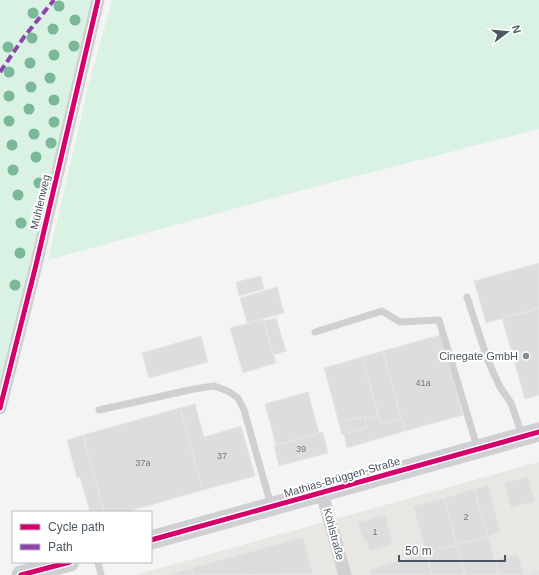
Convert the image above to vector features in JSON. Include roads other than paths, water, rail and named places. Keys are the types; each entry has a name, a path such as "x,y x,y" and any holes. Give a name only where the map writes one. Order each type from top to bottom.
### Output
{"street":[{"name":"Mühlenweg","path":"0,408 36,265 98,0"},
{"name":"Mathias-Brüggen-Straße","path":"152,540 322,494 531,435"},
{"name":"Köhlstraße","path":"322,494 345,575"},
{"path":"21,575 66,563"}],"lane":[{"path":"467,296 488,361 500,387 531,435"},
{"path":"315,332 382,312 400,322 439,320 478,450"},
{"path":"99,410 194,389 214,386 228,390 238,398 244,410 271,507"},
{"path":"98,563 101,575"}],"place":[{"name":"Cinegate GmbH","path":"526,356"}]}
